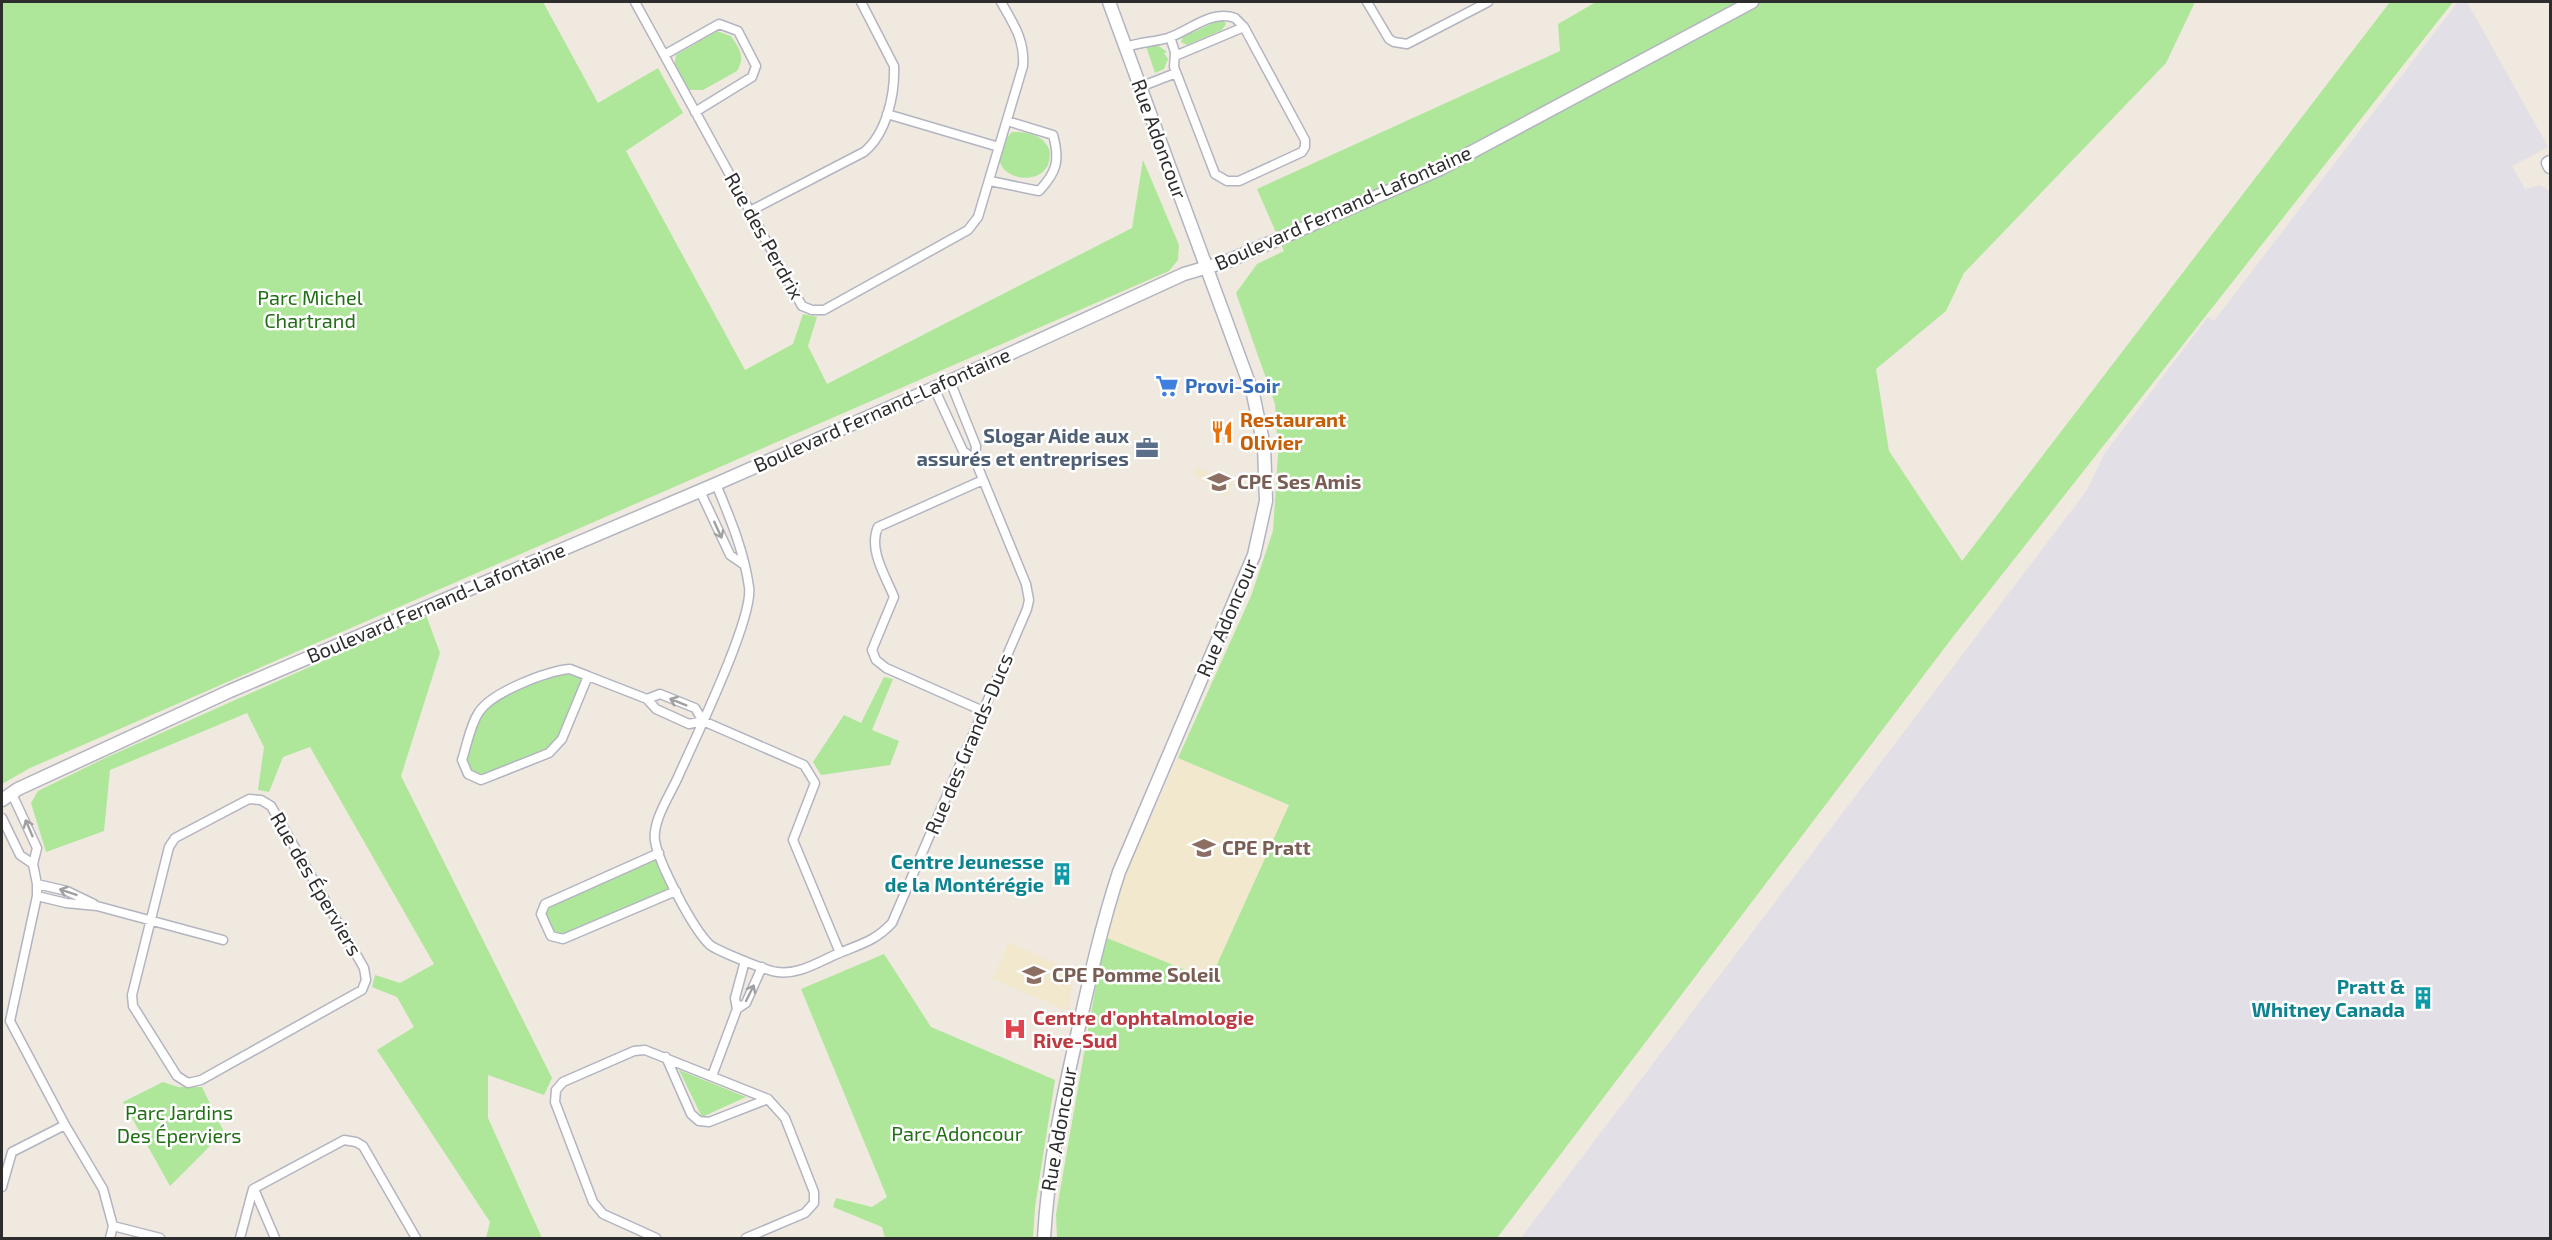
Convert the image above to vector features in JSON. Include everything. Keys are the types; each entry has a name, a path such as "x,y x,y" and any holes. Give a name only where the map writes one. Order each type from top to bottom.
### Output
{"street":[{"name":"Rue des Perdrix","path":"635,2 802,306 812,310 824,310 968,230 978,217 1023,66 1024,51 1021,38 1001,2"},
{"path":"750,211 864,152 874,144 879,135 887,114 894,66 861,2"},
{"name":"Rue Adoncour","path":"1044,1239 1048,1179 1061,1106 1103,920 1119,872 1254,555 1266,501 1264,446 1253,394 1109,2"},
{"path":"1367,2 1385,35 1400,44 1412,43 1488,2"},
{"name":"Boulevard Fernand-Lafontaine","path":"7,797 18,789 230,692 716,484 950,381 1184,274 1247,252 1450,164 1752,2"},
{"path":"1125,47 1142,41 1170,37 1218,15 1235,18 1244,27 1305,140 1305,147 1299,154 1239,181 1222,179 1212,167 1176,73 1173,64 1175,56 1170,37"},
{"path":"664,55 719,24 738,31 756,66 752,77 695,111"},
{"path":"1175,56 1244,27"},
{"path":"1140,87 1176,73"},
{"path":"887,114 999,147"},
{"path":"990,181 1039,191 1052,177 1058,153 1053,135 1007,121"},
{"name":"Rue des Grands-Ducs","path":"716,484 743,551 743,564 750,589 745,618 658,822 655,840 676,891 695,927 712,946 777,972 799,971 879,937 892,923 1029,600 1026,584 975,460 976,446 950,381"},
{"name":"Rue des Grands-Ducs","path":"934,388 963,451 975,460"},
{"path":"983,480 878,527 874,536 874,549 894,597 872,650 876,660 886,668 983,711"},
{"name":"Rue des Grands-Ducs","path":"700,491 730,555 743,564"},
{"path":"588,676 562,739 549,753 481,780 468,774 462,760 478,713 490,699 555,670 570,669 588,676 647,699 656,709 689,724 703,721"},
{"path":"647,699 660,694 695,708 703,721 804,765 815,783 793,840 840,953"},
{"path":"7,797 37,848 33,864 37,896 6,1023 64,1125 104,1189 113,1226 110,1239"},
{"name":"Rue des Éperviers","path":"249,799 261,800 271,806 364,968 366,980 362,990 201,1080 188,1083 177,1076 133,1006 132,995 150,921 168,847 175,838 249,799"},
{"path":"2,818 20,855 33,864"},
{"path":"659,853 545,904 541,914 551,936 563,939 676,891"},
{"path":"37,884 67,891 97,906"},
{"path":"37,896 66,903 97,906 223,940"},
{"path":"712,1076 737,1009 735,999 745,961"},
{"path":"737,1009 746,1003 762,967"},
{"path":"656,1239 603,1214 593,1202 555,1102 556,1090 563,1082 634,1051 645,1050 768,1098 785,1119 814,1192 814,1203 805,1214 746,1239"},
{"path":"666,1057 691,1114 699,1121 709,1122 768,1098"},
{"path":"2,1187 12,1152 64,1125"},
{"path":"240,1239 253,1189 344,1140 363,1146 416,1239"},
{"path":"253,1189 275,1239"},
{"path":"113,1226 160,1239"}],"shaded area":[{"path":"2458,2 2467,2 2548,147 2512,166 2525,189 2540,185 2550,192 2550,1238 1521,1238 2087,490 2105,453 2208,317 2214,321"},
{"name":"CPE Ses Amis","path":"1196,467 1233,481 1227,497 1193,476"},
{"name":"CPE Pratt","path":"1178,758 1289,805 1210,980 1107,938 1118,891"},
{"name":"CPE Pomme Soleil","path":"1009,942 1074,972 1068,1011 992,979"}],"green space":[{"name":"Parc Michel Chartrand","path":"2,2 543,2 598,103 658,68 683,113 626,151 745,370 793,344 803,314 817,317 808,346 827,384 1132,228 1143,160 1179,245 1178,260 1169,271 30,768 2,784"},
{"path":"1596,2 2195,2 2166,63 1964,273 1946,311 1876,369 1889,451 1962,561 2390,2 2453,2 1952,638 1497,1238 1057,1238 1056,1214 1097,979 1107,938 1210,980 1289,805 1178,758 1251,596 1273,531 1278,454 1275,404 1236,293 1257,264 1284,251 1257,189 1560,51 1558,24"},
{"path":"1222,19 1226,24 1222,30 1187,45 1181,42 1183,37"},
{"path":"717,31 731,36 734,40 741,57 740,66 737,71 703,90 689,90 674,67 676,55"},
{"path":"1156,44 1167,52 1164,53 1168,59 1164,69 1155,73 1146,46"},
{"path":"1012,132 1031,134 1046,144 1050,157 1043,172 1034,177 1023,178 1012,175 1003,168 999,159 1001,147"},
{"path":"426,615 440,653 401,776 552,1078 544,1095 488,1075 488,1118 542,1238 486,1238 490,1222 377,1050 414,1027 397,997 372,987 375,975 400,983 434,964 310,747 283,757 269,792 258,790 264,747 247,713 110,770 104,831 46,852 31,803 38,791 103,759"},
{"path":"555,670 588,676 562,739 549,753 481,780 468,774 462,760 478,713 490,699"},
{"path":"884,677 893,679 872,730 899,741 890,765 821,775 813,762 844,715 861,723"},
{"path":"659,853 676,891 563,939 551,936 541,914 545,904"},
{"name":"Parc Adoncour","path":"884,954 931,1027 1055,1080 1035,1207 1033,1238 885,1238 882,1227 833,1207 836,1198 872,1207 887,1197 801,989"},
{"path":"679,1070 746,1097 702,1117"},
{"name":"Parc Jardins Des Éperviers","path":"163,1082 178,1087 202,1087 224,1132 170,1186 123,1102"}],"place":[{"name":"Provi-Soir","path":"1167,386"},
{"name":"Restaurant Olivier","path":"1222,432"},
{"name":"Slogar Aide aux assurés et entreprises","path":"1147,448"},
{"name":"CPE Ses Amis","path":"1219,482"},
{"name":"CPE Pratt","path":"1204,848"},
{"name":"Centre Jeunesse de la Montérégie","path":"1062,874"},
{"name":"CPE Pomme Soleil","path":"1034,975"},
{"name":"Pratt & Whitney Canada","path":"2423,998"},
{"name":"Centre d'ophtalmologie Rive-Sud","path":"1015,1029"}]}
